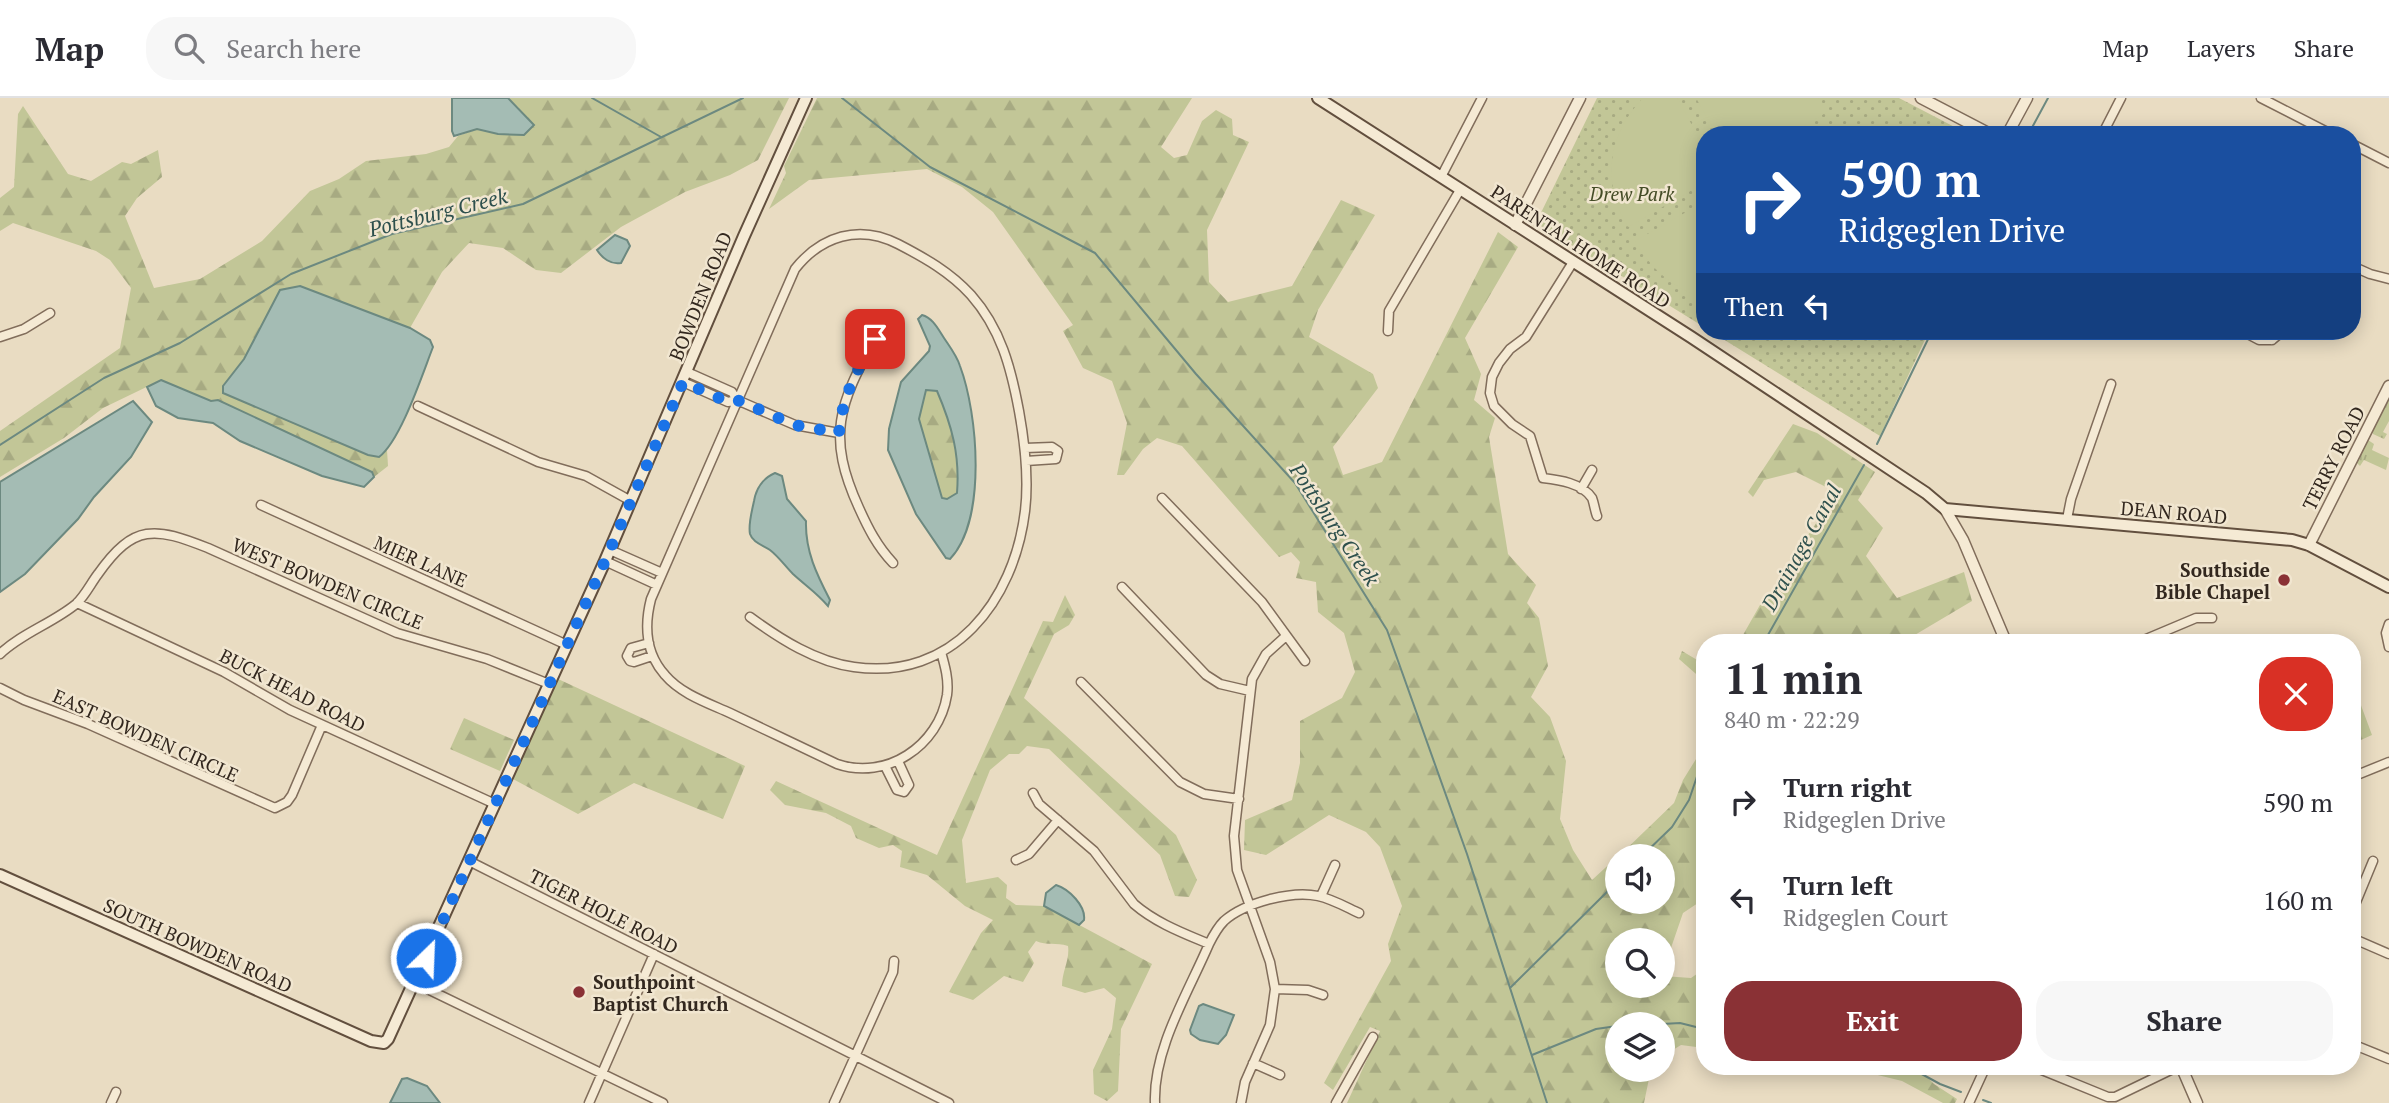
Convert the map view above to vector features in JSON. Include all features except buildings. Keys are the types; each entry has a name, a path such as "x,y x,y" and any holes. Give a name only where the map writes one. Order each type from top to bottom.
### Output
{"main road":[{"name":"BOWDEN ROAD","path":"384,1042 391,1035 415,983 608,556 806,98"},
{"name":"PARENTAL HOME ROAD","path":"1318,98 1926,493 1945,509"},
{"name":"DEAN ROAD","path":"1945,509 2283,539 2309,545 2389,587"},
{"name":"SOUTH BOWDEN ROAD","path":"0,875 371,1041 384,1042"}],"street":[{"path":"1441,177 1482,98"},
{"path":"1515,225 1580,98"},
{"path":"1921,98 1975,126"},
{"path":"2012,126 2027,98"},
{"path":"2107,126 2121,98"},
{"path":"2262,98 2316,126"},
{"path":"2361,149 2389,163"},
{"path":"1388,331 1389,311 1460,190"},
{"path":"750,617 770,632 828,661 853,667 895,667 918,662 941,652 974,628 993,606 1006,580 1018,545 1024,520 1026,461 1012,373 1006,354 986,314 971,295 942,268 890,240 868,234 845,235 820,245 795,269 657,585 648,612 649,643 652,656 666,677 689,694 837,764 861,770 898,761 925,740 943,712 947,692 941,652"},
{"path":"1573,262 1526,337 1510,349 1499,363 1492,377 1490,393 1494,406 1512,424 1530,436 1543,478 1564,480 1581,489 1592,498 1597,516"},
{"path":"2361,270 2389,279"},
{"path":"0,337 24,329 50,313"},
{"path":"875,339 848,389 839,433 842,462 850,488 882,552 893,563"},
{"path":"2259,340 2272,340 2276,349"},
{"path":"685,377 732,392 737,400 795,425 839,433"},
{"path":"2067,519 2071,499 2111,384"},
{"name":"TERRY ROAD","path":"2309,545 2389,386"},
{"path":"418,406 538,461 586,476 631,501"},
{"path":"1025,448 1052,447 1058,451 1056,459 1052,461 1026,461"},
{"path":"1581,489 1592,470"},
{"path":"1162,498 1262,602 1305,661"},
{"name":"MIER LANE","path":"261,505 567,645"},
{"name":"PARENTAL HOME ROAD","path":"1945,509 1963,540 2003,634"},
{"name":"WEST BOWDEN CIRCLE","path":"77,603 118,548 150,533 173,535 208,548 397,633 487,659 549,684"},
{"path":"608,556 662,573"},
{"path":"608,556 657,585"},
{"path":"1122,587 1206,675 1228,687 1250,691"},
{"path":"0,654 23,636 77,603"},
{"name":"BUCK HEAD ROAD","path":"77,603 224,672 290,710 495,804"},
{"path":"2157,634 2196,618 2212,618"},
{"path":"2389,624 2386,633 2389,647"},
{"path":"1241,1103 1245,1082 1270,1025 1275,989 1270,961 1235,858 1234,836 1250,691 1258,664 1286,636"},
{"path":"649,643 631,648 626,656 635,662 652,656"},
{"path":"1081,682 1171,775 1195,790 1211,796 1239,799"},
{"name":"EAST BOWDEN CIRCLE","path":"0,688 88,724 268,807 279,807 292,795 322,725"},
{"path":"885,766 897,790 904,792 909,785 898,761"},
{"path":"2361,773 2389,762"},
{"path":"1033,793 1039,804 1094,851 1142,911 1157,921 1209,944"},
{"path":"1016,860 1029,854 1058,820"},
{"name":"TIGER HOLE ROAD","path":"469,861 949,1103"},
{"path":"2361,890 2373,861"},
{"path":"1321,896 1335,865"},
{"path":"1155,1103 1160,1059 1209,944 1224,921 1250,907 1284,895 1321,896 1359,913"},
{"path":"2361,942 2389,954"},
{"path":"589,1103 654,954"},
{"path":"834,1103 893,972 894,961"},
{"path":"415,983 663,1103"},
{"path":"1275,989 1308,990 1323,995"},
{"path":"1336,1103 1373,1037"},
{"path":"2361,1048 2389,1059"},
{"path":"1253,1063 1280,1075"},
{"path":"1969,1103 1982,1075"},
{"path":"2054,1075 2108,1097 2115,1097 2161,1075"},
{"path":"2184,1075 2197,1103"},
{"path":"111,1103 116,1092"}],"green space":[{"path":"508,98 789,98 758,160 730,175 685,192 621,227 561,273 536,270 503,248 469,243 442,272 410,328 300,286 280,290 244,359 223,386 379,457 387,450 388,466 374,477 372,472 218,400 211,401 161,380 103,408 64,438 0,477 0,431 120,348 131,288 110,260 96,251 13,223 0,231 0,198 14,187 18,114 23,106 68,174 91,181 122,162 131,164 158,150 162,177 137,198 125,216 154,288 200,279 262,241 310,191 339,179 366,161 426,154 449,147 458,136 477,129 498,134 519,108"},
{"path":"817,98 1192,98 1161,147 1174,158 1187,155 1202,121 1216,110 1232,119 1233,135 1249,142 1207,230 1209,282 1228,302 1292,286 1341,200 1375,215 1318,310 1309,337 1373,374 1378,388 1333,447 1343,475 1382,462 1498,232 1518,247 1465,338 1481,374 1474,400 1495,418 1489,437 1508,554 1536,585 1527,603 1539,618 1548,666 1531,697 1550,717 1566,761 1560,819 1573,850 1592,880 1605,868 1605,914 1675,914 1675,844 1631,844 1674,803 1683,780 1696,759 1696,904 1683,913 1675,936 1675,928 1605,928 1605,998 1675,998 1675,977 1691,978 1696,975 1696,1047 1681,1045 1675,1049 1675,1012 1605,1012 1605,1082 1648,1082 1644,1103 1347,1103 1380,1031 1370,1027 1333,1090 1324,1083 1391,961 1388,944 1402,906 1380,847 1366,832 1329,815 1266,855 1244,850 1245,820 1292,800 1300,763 1300,721 1342,698 1355,672 1344,633 1318,612 1316,582 1296,578 1300,562 1291,552 1279,557 1182,446 1157,438 1143,449 1124,475 1117,475 1127,423 1112,381 1083,368 1063,331 1073,325 993,212 962,187 927,169 809,180 769,209 786,173 784,166"},
{"name":"Drew Park","path":"1597,98 1899,98 1953,126 1696,126 1696,322 1536,223"},
{"path":"1643,98 1677,98 1696,132 1696,188 1628,227 1614,193 1612,160 1622,127"},
{"path":"1696,98 1818,98 1827,112 1804,126 1712,126"},
{"path":"1696,207 1696,295 1673,283 1656,269 1635,241"},
{"path":"1725,340 1925,340 1880,436"},
{"path":"926,390 937,390 954,440 957,493 947,499 942,498 919,419"},
{"path":"2389,394 2389,421 2383,432 2387,434 2384,439 2373,434 2372,429"},
{"path":"1793,424 1817,433 1875,472 1858,500 1883,528 1866,556 1897,598 1964,572 1972,601 1916,634 1744,634 1760,605 1788,583 1804,541 1825,510 1830,489 1796,472 1764,480 1753,497 1748,492"},
{"path":"2368,440 2374,444 2372,450 2389,458 2386,470 2364,460 2360,466 2357,463 2357,458"},
{"path":"1065,595 1075,615 1069,625 1054,634 1024,698 1176,835 1197,880 1189,897 1175,896 1160,855 1049,749 1027,746 1019,754 1009,754 990,770 962,840 966,883 998,877 1007,885 1006,898 1016,905 1044,906 1152,964 1121,1029 1118,1091 1107,1101 1094,1094 1093,1070 1112,1029 1116,998 1104,988 1085,993 1062,986 1068,946 1036,941 1028,952 1034,963 1023,982 1004,976 973,1000 949,992 981,933 993,920 965,906 927,875 900,867 902,851 893,845 879,848 856,838 851,826 826,813 785,805 770,790 776,781 937,855 1043,621 1053,622"},
{"path":"1682,651 1696,659 1696,674 1679,659"},
{"path":"556,678 745,766 723,819 634,783 578,814 513,779"},
{"path":"2361,705 2372,735 2361,740"},
{"path":"464,718 514,740 500,771 450,749"},
{"path":"1878,1075 1925,1075 1957,1099 1955,1103 1943,1103 1902,1081"}],"water":[{"path":"452,98 508,98 534,125 524,135 498,134 477,129 454,136"},
{"path":"615,235 627,240 630,246 621,263 607,260 597,250"},
{"path":"300,286 410,328 430,340 433,347 410,406 395,437 379,457 368,455 223,393 223,386 244,359 280,290"},
{"path":"922,315 932,321 959,362 975,438 976,466 970,519 962,541 950,559 946,558 916,514 888,450 889,429 901,382 929,351 930,346 918,319","holes":["926,390 937,391 951,429 956,453 957,493 947,499 942,498 919,419"]},
{"path":"161,380 211,401 218,400 372,472 374,477 364,487 322,476 240,441 213,423 178,418 156,406 147,387"},
{"path":"133,401 152,422 131,457 94,497 78,519 25,574 0,592 0,482"},
{"path":"775,473 782,476 787,499 806,521 810,553 830,600 828,606 773,553 751,537 750,517 756,492 764,481"},
{"path":"1056,885 1071,894 1082,909 1084,920 1079,925 1044,906 1046,893"},
{"path":"1203,1004 1234,1015 1226,1035 1218,1044 1200,1040 1191,1034 1199,1006"},
{"path":"407,1078 427,1086 440,1103 390,1103 402,1079"}],"waterway":[{"path":"592,98 661,137"},
{"name":"Pottsburg Creek","path":"0,445 104,378 180,343 291,274 392,234 523,204 743,98"},
{"name":"Pottsburg Creek","path":"842,98 930,167 1095,253 1196,374 1295,483 1387,630 1467,854 1547,1103"},
{"name":"Drainage Canal","path":"2033,126 2048,98"},
{"name":"Drainage Canal","path":"1877,444 1928,340"},
{"name":"Drainage Canal","path":"1769,634 1864,465"},
{"name":"Drainage Canal","path":"1654,844 1672,827 1689,800 1696,779"},
{"name":"Drainage Canal","path":"1511,987 1605,894"},
{"name":"Drainage Canal","path":"1675,1023 1696,1027"},
{"name":"Drainage Canal","path":"1532,1055 1605,1028"},
{"name":"Drainage Canal","path":"1924,1075 1961,1092"},
{"name":"Drainage Canal","path":"1983,1100 1991,1103"}],"place":[{"name":"Southside Bible Chapel","path":"2284,580"},
{"name":"Southpoint Baptist Church","path":"579,992"}],"route":[{"path":"426,958 683,382 728,402 737,400 795,425 839,433 848,389 875,339"}]}
